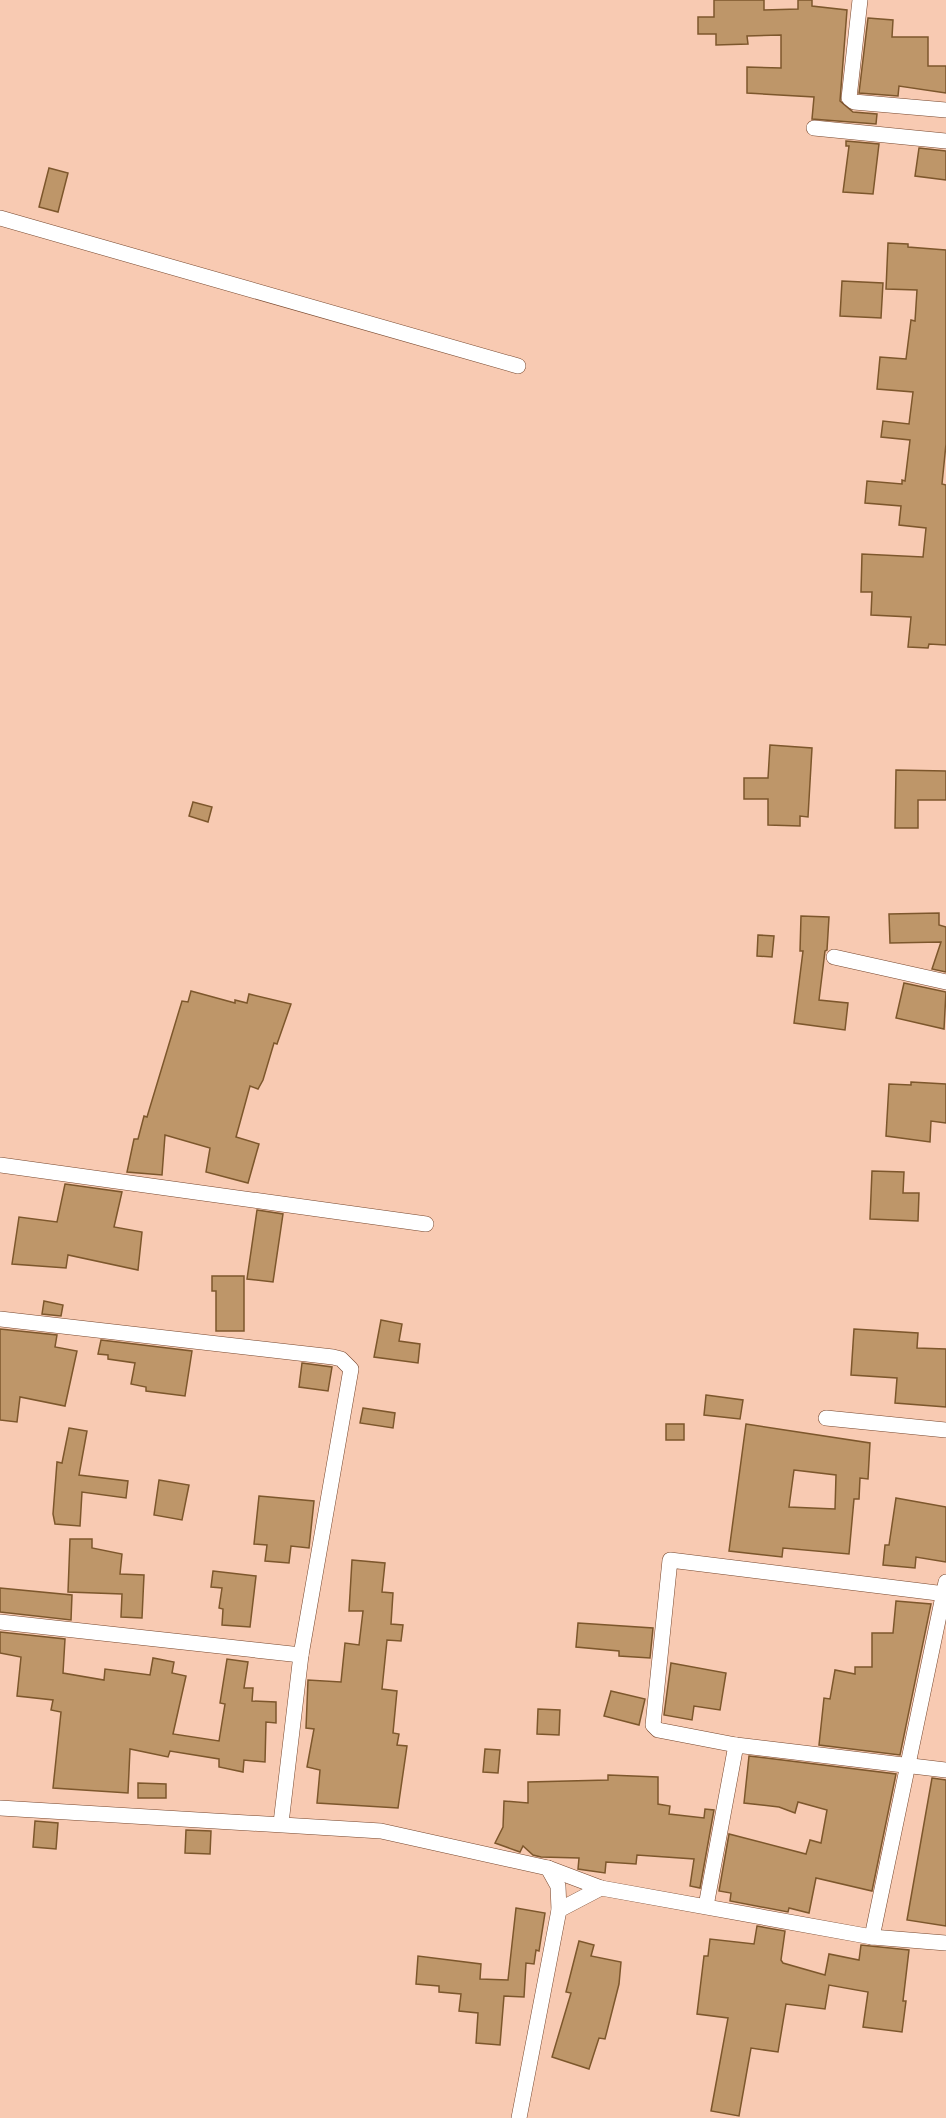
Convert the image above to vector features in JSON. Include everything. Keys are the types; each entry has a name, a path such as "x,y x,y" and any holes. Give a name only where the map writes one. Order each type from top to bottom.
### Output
{"street":[{"path":"860,0 849,98 855,102 946,110"},
{"path":"814,128 946,141"},
{"path":"0,218 518,366"},
{"path":"834,957 946,982"},
{"path":"0,1166 426,1224"},
{"path":"0,1319 333,1357 347,1364 351,1376 301,1655 281,1823"},
{"path":"826,1418 946,1430"},
{"path":"872,1937 909,1766 945,1590 670,1560 654,1728 735,1745 909,1766 946,1770"},
{"path":"0,1622 301,1655"},
{"path":"706,1906 735,1745"},
{"path":"0,1808 281,1823 381,1831 548,1868 601,1888 872,1937 946,1943"},
{"path":"519,2118 560,1910 558,1886 548,1868"},
{"path":"560,1910 601,1888"}],"building":[{"path":"714,0 764,0 764,10 798,9 798,0 812,0 812,6 847,10 840,101 853,112 877,114 876,124 812,119 814,97 747,93 747,67 781,68 781,35 747,36 748,44 716,45 716,34 698,34 698,17 714,17"},
{"path":"868,18 893,20 892,37 928,37 928,66 946,66 946,93 899,86 898,96 859,93"},
{"path":"846,141 879,144 873,194 843,192 849,146 846,146"},
{"path":"919,148 946,151 946,180 915,176"},
{"path":"49,168 68,173 58,212 39,207"},
{"path":"888,243 946,250 946,444 942,484 946,485 946,645 929,644 928,648 908,647 911,617 871,615 872,592 861,592 862,554 923,557 926,528 899,525 901,506 865,503 867,481 902,484 902,480 905,481 910,440 881,437 883,421 909,424 913,392 877,389 880,357 906,359 911,320 915,321 917,290 886,289"},
{"path":"842,281 883,283 881,318 840,316"},
{"path":"770,745 812,748 808,817 800,816 800,826 768,825 768,799 744,799 744,778 768,778"},
{"path":"896,770 946,771 946,800 918,800 918,828 895,828"},
{"path":"193,802 212,807 208,822 189,816"},
{"path":"939,913 939,925 946,927 946,972 932,969 941,942 890,943 889,914"},
{"path":"801,916 829,917 827,950 825,951 819,1000 848,1003 845,1030 794,1023 803,951 800,951"},
{"path":"758,935 774,936 772,957 757,956"},
{"path":"904,983 946,992 944,1029 896,1018"},
{"path":"191,991 235,1003 235,1000 247,1003 249,994 291,1004 277,1044 274,1043 263,1080 258,1089 250,1086 236,1137 259,1144 248,1183 206,1172 210,1148 165,1135 162,1175 127,1172 134,1139 138,1139 144,1116 147,1117 182,1001 188,1002"},
{"path":"911,1082 946,1084 946,1123 931,1121 930,1142 886,1136 889,1084 911,1085"},
{"path":"872,1171 904,1172 903,1193 919,1193 918,1221 870,1219"},
{"path":"65,1184 122,1192 114,1227 142,1232 138,1270 68,1255 66,1268 12,1264 19,1217 57,1222"},
{"path":"257,1210 283,1214 273,1282 247,1279"},
{"path":"212,1276 244,1276 244,1331 216,1331 216,1291 212,1291"},
{"path":"44,1301 63,1305 61,1316 42,1314"},
{"path":"381,1320 402,1324 399,1341 420,1344 418,1363 374,1357"},
{"path":"0,1329 57,1335 55,1347 77,1351 65,1406 20,1397 17,1422 0,1420"},
{"path":"854,1329 918,1333 917,1348 946,1349 946,1407 895,1403 897,1378 851,1375"},
{"path":"101,1340 192,1351 185,1396 146,1391 146,1387 131,1384 135,1363 108,1359 108,1355 98,1354"},
{"path":"302,1363 332,1367 328,1391 299,1387"},
{"path":"706,1395 743,1400 740,1419 704,1415"},
{"path":"363,1408 395,1413 393,1428 360,1423"},
{"path":"666,1424 684,1424 684,1440 666,1440"},
{"path":"746,1424 870,1443 868,1479 860,1478 859,1499 854,1499 849,1554 783,1548 782,1557 729,1551","holes":["794,1470 836,1475 835,1509 789,1507"]},
{"path":"69,1428 87,1431 79,1475 128,1481 126,1498 82,1492 80,1526 55,1524 53,1514 57,1462 62,1463"},
{"path":"159,1480 189,1485 182,1520 154,1515"},
{"path":"259,1496 314,1501 309,1548 291,1546 289,1563 265,1561 267,1545 254,1544"},
{"path":"896,1498 946,1507 946,1562 916,1557 915,1568 883,1565 885,1545 889,1545"},
{"path":"70,1539 92,1539 92,1548 122,1554 120,1574 144,1575 142,1618 121,1617 122,1594 68,1592"},
{"path":"352,1560 385,1563 382,1592 393,1593 391,1624 403,1625 401,1641 387,1640 382,1689 397,1691 393,1733 399,1734 397,1745 407,1746 398,1808 317,1803 320,1770 307,1767 314,1729 306,1728 308,1680 341,1682 345,1643 359,1645 363,1611 349,1611"},
{"path":"213,1571 256,1576 250,1627 222,1625 223,1609 219,1608 222,1588 211,1587"},
{"path":"0,1588 72,1595 71,1620 0,1612"},
{"path":"896,1601 931,1604 900,1755 819,1745 824,1698 830,1699 835,1670 855,1674 855,1667 872,1667 872,1633 893,1633"},
{"path":"578,1623 653,1628 650,1658 619,1656 619,1651 576,1647"},
{"path":"0,1632 65,1639 63,1673 104,1680 105,1669 150,1675 153,1658 174,1662 172,1673 186,1676 173,1734 219,1741 225,1704 220,1703 227,1659 248,1662 244,1688 253,1688 252,1701 276,1702 276,1723 266,1722 265,1762 244,1760 243,1772 219,1767 219,1759 170,1751 168,1757 130,1749 128,1793 53,1788 61,1712 51,1710 53,1700 17,1696 21,1657 0,1653"},
{"path":"671,1663 726,1673 720,1710 694,1706 692,1720 664,1715"},
{"path":"611,1691 645,1699 639,1725 604,1716"},
{"path":"538,1709 560,1710 559,1735 537,1734"},
{"path":"485,1749 500,1750 498,1773 483,1772"},
{"path":"749,1756 896,1774 872,1891 816,1878 809,1913 789,1908 788,1912 730,1901 731,1893 719,1891 729,1834 806,1854 810,1840 821,1843 827,1810 798,1802 795,1813 779,1807 744,1803"},
{"path":"608,1775 658,1777 658,1804 670,1806 669,1814 704,1818 705,1809 714,1810 700,1888 690,1886 694,1859 637,1855 636,1864 606,1862 605,1873 578,1869 579,1858 541,1857 533,1855 523,1846 520,1852 495,1843 503,1827 504,1801 528,1803 528,1782 608,1780"},
{"path":"932,1778 946,1780 946,1926 907,1920"},
{"path":"138,1783 166,1784 166,1798 138,1798"},
{"path":"35,1821 58,1823 56,1849 33,1847"},
{"path":"186,1830 211,1831 210,1854 185,1853"},
{"path":"516,1908 545,1913 539,1951 536,1950 534,1964 526,1963 524,1997 504,1996 500,2045 476,2043 478,2013 459,2011 461,1994 439,1992 439,1986 416,1984 418,1956 481,1964 480,1979 508,1980"},
{"path":"757,1926 785,1931 781,1960 783,1963 825,1975 829,1954 859,1960 861,1945 909,1950 903,2001 906,2001 902,2032 863,2027 868,1992 829,1985 825,2009 786,2004 778,2052 751,2048 739,2116 711,2111 728,2018 697,2014 704,1956 708,1956 710,1939 754,1944"},
{"path":"579,1941 594,1945 591,1956 621,1962 619,1984 605,2039 599,2038 589,2069 552,2057 571,1993 566,1992"}]}
